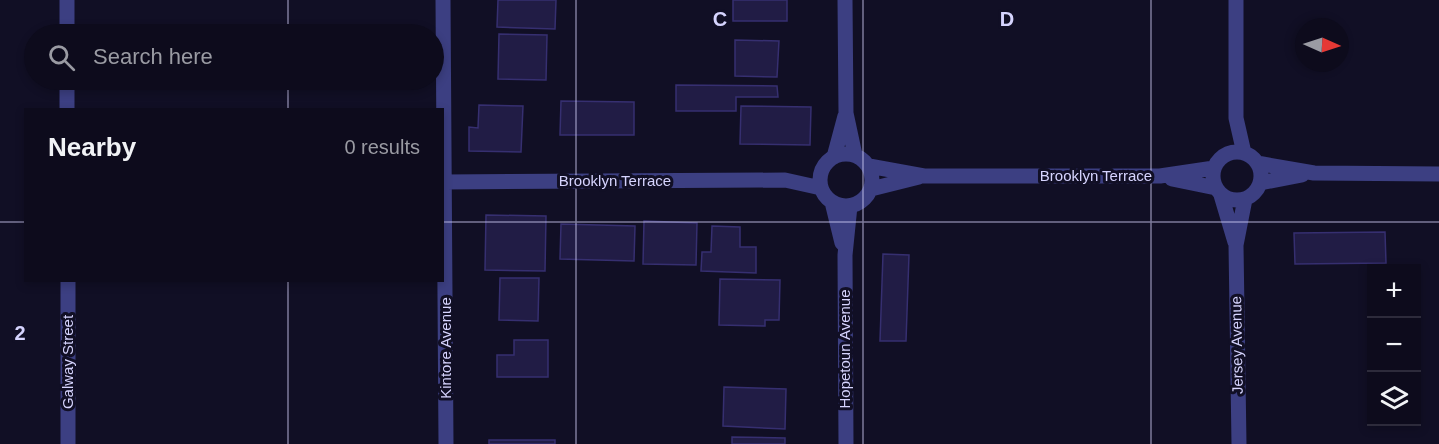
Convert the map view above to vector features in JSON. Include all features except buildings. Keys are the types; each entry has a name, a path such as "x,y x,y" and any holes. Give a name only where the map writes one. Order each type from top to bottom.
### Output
{"street":[{"path":"67,0 67,24"},
{"name":"Kintore Avenue","path":"443,0 443,24"},
{"path":"845,0 846,113 855,155"},
{"path":"1236,0 1236,118 1244,153"},
{"path":"67,90 67,108"},
{"name":"Kintore Avenue","path":"443,90 444,108"},
{"path":"834,157 846,113"},
{"path":"1236,118 1224,156 1214,168 1213,177 1218,191 1228,199 1245,199 1256,191 1260,183 1257,163"},
{"path":"1224,156 1235,152 1244,153 1257,163 1314,173 1439,174"},
{"path":"845,153 855,155 869,166 872,175 871,189 860,202 850,206 841,206 825,196 821,188 822,170 834,157 845,153"},
{"name":"Brooklyn Terrace","path":"869,166 924,176 1160,176 1214,168"},
{"name":"Brooklyn Terrace","path":"785,180 822,170"},
{"path":"1260,183 1314,173"},
{"name":"Brooklyn Terrace","path":"871,189 924,176"},
{"name":"Brooklyn Terrace","path":"1160,176 1218,191"},
{"name":"Brooklyn Terrace","path":"444,182 785,180 821,188"},
{"name":"Kintore Avenue","path":"444,182 446,444"},
{"name":"Jersey Avenue","path":"1218,191 1236,245"},
{"name":"Jersey Avenue","path":"1239,444 1236,245 1245,199"},
{"name":"Hopetoun Avenue","path":"832,202 845,255"},
{"name":"Hopetoun Avenue","path":"846,444 845,255 850,206"},
{"name":"Galway Street","path":"68,282 68,444"}]}
